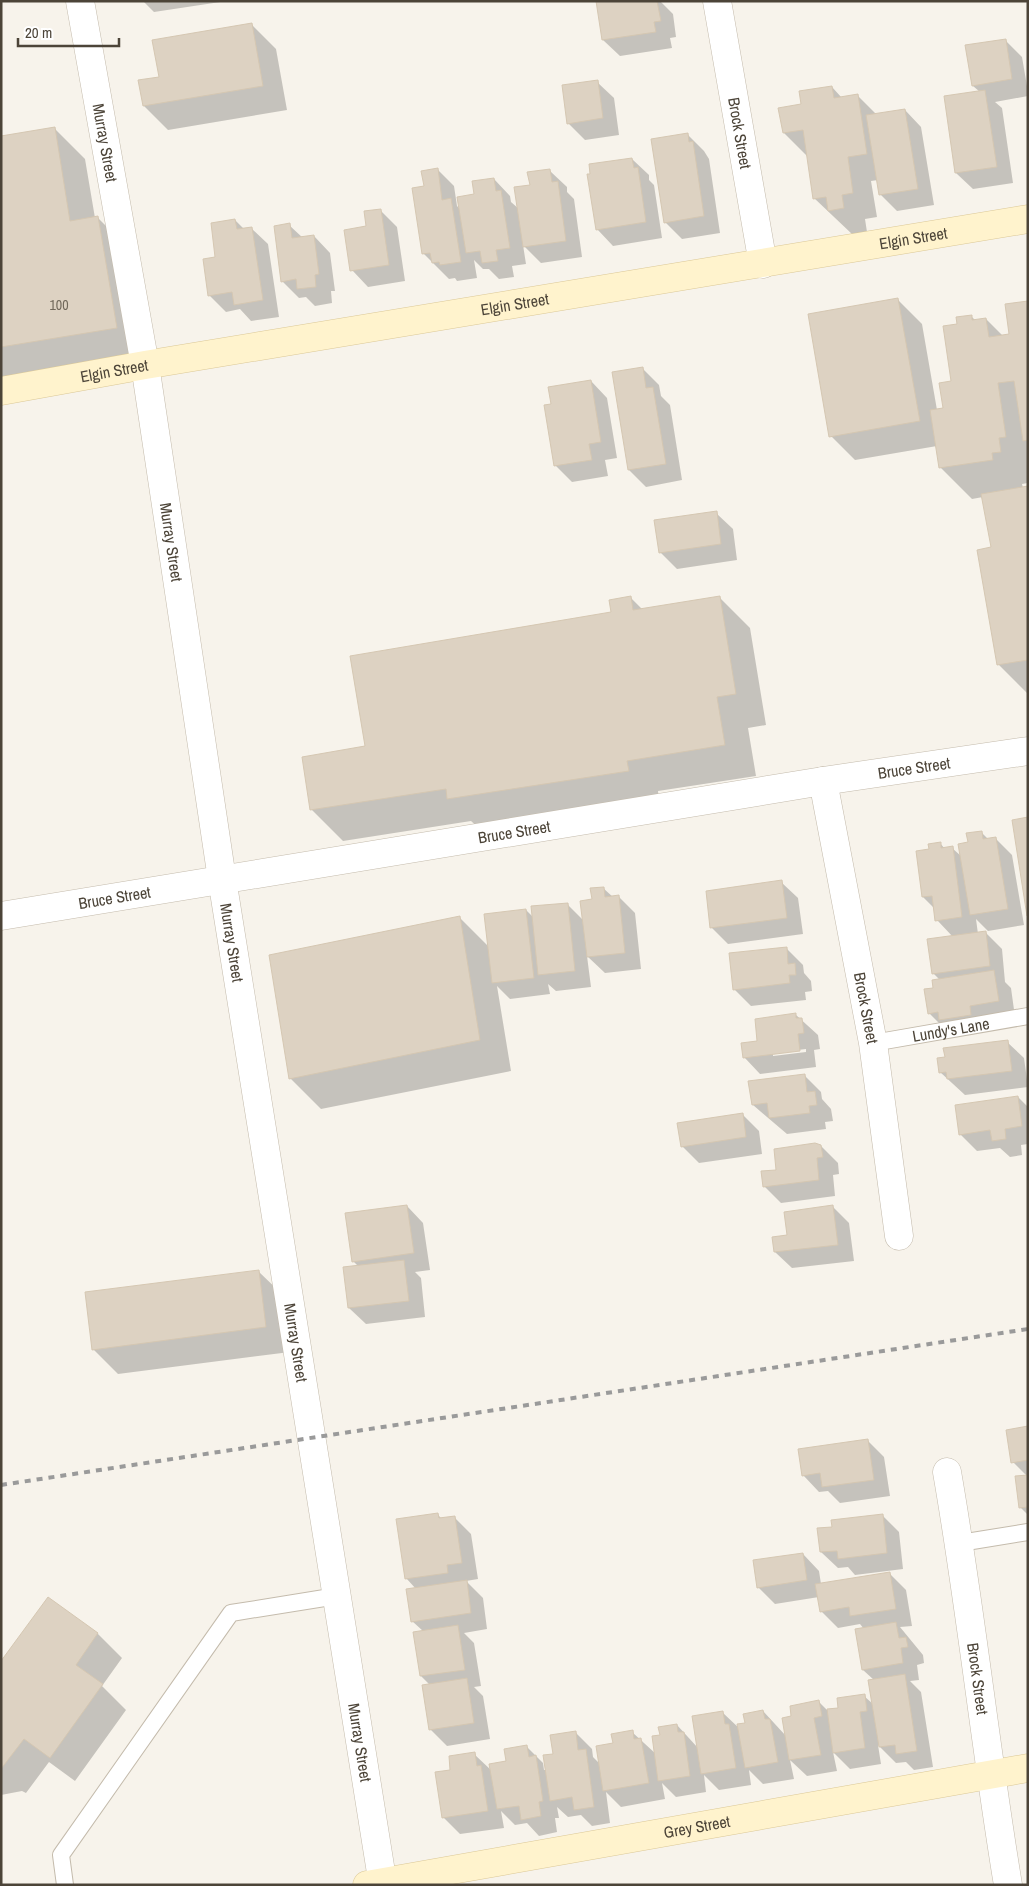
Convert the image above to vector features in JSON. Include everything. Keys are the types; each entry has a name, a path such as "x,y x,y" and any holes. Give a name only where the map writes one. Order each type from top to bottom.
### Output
{"main road":[{"name":"Elgin Street","path":"1,391 145,365 1028,219"},
{"name":"Grey Street","path":"378,1884 1028,1768"}],"street":[{"name":"Murray Street","path":"80,1 145,365 222,879 337,1596 378,1884"},
{"name":"Brock Street","path":"717,1 763,264"},
{"name":"Bruce Street","path":"1,916 823,781 1028,752"},
{"name":"Brock Street","path":"823,781 873,1043 900,1236"},
{"name":"Brock Street","path":"947,1472 960,1543 990,1774 1008,1885"}],"lane":[{"name":"Lundy's Lane","path":"873,1043 1028,1016"},
{"path":"960,1543 1028,1532"},
{"path":"65,1885 60,1855 231,1613 337,1596"}],"building":[{"path":"596,1 657,1 661,21 654,22 656,32 602,40"},
{"path":"252,23 263,86 143,106 138,80 159,77 152,40"},
{"path":"1006,39 1012,79 972,86 965,45"},
{"path":"598,80 603,118 567,124 562,85"},
{"path":"832,86 834,98 858,94 867,154 848,157 853,193 842,195 844,208 828,211 826,197 813,199 803,130 783,133 778,108 801,104 799,91"},
{"path":"985,90 997,167 955,173 944,96"},
{"path":"905,109 918,189 879,195 866,115"},
{"path":"55,127 70,221 98,216 117,328 1,347 1,136"},
{"path":"688,133 689,142 693,141 704,216 664,223 651,139"},
{"path":"632,158 634,168 638,167 646,222 596,230 587,174 590,174 589,164"},
{"path":"438,168 442,200 451,198 461,262 440,265 439,262 432,263 430,253 422,254 412,188 424,186 421,171"},
{"path":"550,169 552,182 558,181 566,241 523,247 514,187 530,185 527,172"},
{"path":"494,178 496,191 501,190 510,248 496,250 498,261 482,263 480,251 466,253 457,197 474,194 472,181"},
{"path":"381,209 389,265 350,271 344,230 366,226 364,211"},
{"path":"235,219 237,229 252,227 263,300 234,305 232,292 208,296 203,259 215,257 211,223"},
{"path":"290,223 292,238 314,235 319,274 315,275 316,287 297,289 296,279 281,282 274,226"},
{"path":"898,298 920,421 829,437 808,314"},
{"path":"1028,301 1028,440 1023,441 1014,381 998,383 1006,437 999,438 1001,452 992,453 993,460 939,468 930,410 943,408 939,383 951,381 943,326 957,324 956,317 972,315 972,320 986,318 989,337 1009,334 1005,304"},
{"path":"643,367 646,388 653,387 666,464 628,470 612,372"},
{"path":"591,380 601,442 589,444 592,460 554,466 544,405 551,404 548,387"},
{"path":"1028,486 1028,660 997,665 977,550 991,547 981,494"},
{"path":"717,511 721,544 659,553 654,520"},
{"path":"631,596 633,610 720,596 736,694 717,697 725,745 627,761 629,771 447,799 446,789 310,810 302,757 365,746 350,656 611,612 609,600"},
{"path":"1028,817 1028,916 1027,916 1012,820"},
{"path":"982,831 983,839 996,837 1008,909 970,915 958,844 968,842 966,833"},
{"path":"941,842 941,848 953,846 962,917 935,921 932,896 922,897 916,851 929,849 928,844"},
{"path":"782,880 787,918 710,928 706,891"},
{"path":"604,887 605,897 619,895 625,953 587,957 580,901 592,899 590,888"},
{"path":"568,903 575,971 538,975 531,906"},
{"path":"526,909 534,978 492,983 484,914"},
{"path":"460,916 480,1040 289,1079 269,955"},
{"path":"986,931 990,966 932,974 927,939"},
{"path":"787,947 788,964 795,963 796,975 789,975 790,983 733,990 729,953"},
{"path":"994,970 999,1001 970,1006 971,1015 939,1020 938,1012 928,1014 924,989 933,988 932,980"},
{"path":"796,1013 796,1018 802,1018 804,1033 798,1034 800,1051 743,1058 741,1043 757,1041 755,1019"},
{"path":"1008,1040 1012,1071 947,1079 946,1072 939,1073 937,1058 945,1057 943,1048"},
{"path":"805,1074 807,1092 815,1091 817,1105 809,1106 810,1113 769,1118 767,1103 752,1105 748,1081"},
{"path":"1018,1096 1022,1126 1005,1129 1006,1139 992,1141 990,1130 959,1135 955,1105"},
{"path":"743,1113 746,1137 681,1147 677,1123"},
{"path":"815,1143 821,1145 823,1157 817,1158 819,1180 763,1187 761,1171 776,1170 774,1149"},
{"path":"407,1205 414,1253 352,1262 345,1213"},
{"path":"833,1205 838,1245 774,1252 772,1237 787,1235 784,1212"},
{"path":"404,1260 409,1301 348,1308 343,1267"},
{"path":"259,1270 266,1327 92,1350 85,1292"},
{"path":"1028,1426 1028,1460 1011,1463 1006,1430"},
{"path":"868,1439 874,1480 822,1487 820,1473 802,1476 798,1449"},
{"path":"1028,1475 1028,1507 1019,1508 1015,1476"},
{"path":"438,1513 439,1518 455,1516 462,1563 447,1565 448,1573 405,1579 396,1519"},
{"path":"883,1514 887,1553 838,1559 837,1551 820,1552 817,1528 832,1527 831,1520"},
{"path":"803,1553 807,1580 757,1588 753,1560"},
{"path":"890,1572 896,1609 850,1616 849,1607 820,1612 815,1584"},
{"path":"467,1580 471,1613 411,1622 406,1589"},
{"path":"48,1597 98,1633 76,1665 103,1684 50,1758 24,1739 1,1769 1,1661"},
{"path":"896,1622 899,1638 906,1637 908,1647 901,1648 903,1663 862,1670 855,1629"},
{"path":"458,1625 465,1670 420,1676 413,1632"},
{"path":"905,1674 917,1751 896,1754 895,1745 879,1747 868,1680"},
{"path":"467,1678 474,1723 429,1730 422,1685"},
{"path":"865,1694 867,1711 860,1712 865,1748 833,1753 827,1709 838,1708 837,1698"},
{"path":"819,1700 822,1716 814,1718 821,1755 789,1760 782,1718 791,1716 790,1706"},
{"path":"763,1710 765,1719 770,1719 778,1762 745,1768 737,1724 745,1723 743,1714"},
{"path":"723,1711 725,1724 729,1724 736,1768 701,1774 692,1716"},
{"path":"677,1724 678,1732 684,1732 690,1776 658,1781 652,1736 660,1735 658,1727"},
{"path":"633,1730 634,1739 641,1738 649,1783 603,1791 596,1746 613,1743 611,1734"},
{"path":"576,1731 578,1750 586,1749 594,1807 574,1810 572,1797 550,1801 543,1755 553,1754 550,1735"},
{"path":"527,1745 529,1757 536,1755 543,1801 539,1802 541,1816 521,1820 519,1806 497,1809 489,1764 506,1761 504,1749"},
{"path":"475,1752 477,1766 481,1765 488,1811 442,1818 435,1772 450,1770 449,1756"}],"railway":[{"path":"1,1485 1028,1329"}]}
